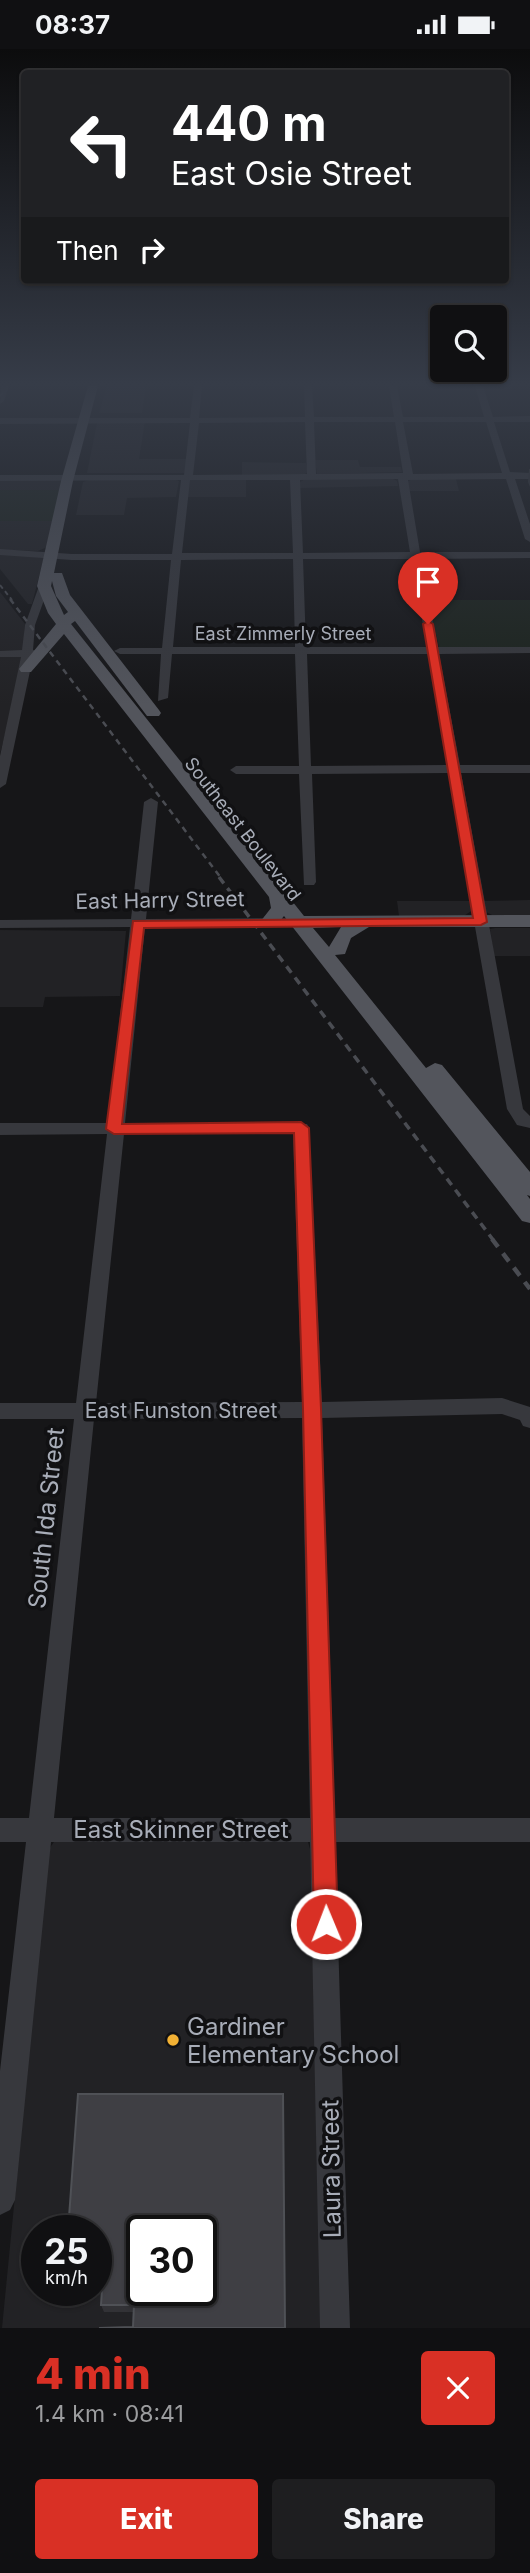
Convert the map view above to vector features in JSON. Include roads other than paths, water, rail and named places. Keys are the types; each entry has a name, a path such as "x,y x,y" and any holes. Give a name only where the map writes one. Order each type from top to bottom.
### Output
{"main road":[{"path":"44,586 56,555 71,492"},
{"name":"Southeast Boulevard","path":"56,555 58,585 68,617 278,896 338,950 530,1188"},
{"name":"Southeast Boulevard","path":"44,586 307,922 530,1215"},
{"path":"26,669 32,653 68,617"},
{"path":"269,922 280,909 278,896"},
{"name":"East Harry Street","path":"307,922 530,922"},
{"path":"338,950 340,939 346,931 367,922"}],"street":[{"path":"162,698 183,492"},
{"path":"295,492 309,882"},
{"path":"405,492 515,1109 526,1122"},
{"path":"513,492 530,539"},
{"path":"0,552 176,556 530,555"},
{"path":"0,654 32,653 30,625 44,586"},
{"name":"East Zimmerly Street","path":"120,652 530,650"},
{"path":"0,784 26,669"},
{"path":"236,770 530,769"},
{"name":"South Ida Street","path":"0,2200 151,801"},
{"name":"East Harry Street","path":"0,925 307,922"},
{"name":"Laura Street","path":"114,1129 301,1128 324,1829 335,2328"},
{"path":"0,1129 114,1129"},
{"name":"East Funston Street","path":"0,1411 502,1406 529,1418"},
{"name":"East Skinner Street","path":"0,1830 530,1830"}],"railway":[{"path":"0,585 12,600"},
{"path":"10,599 221,878"},
{"path":"219,877 494,1241"},
{"path":"492,1239 530,1289"}],"place":[{"name":"Gardiner Elementary School","path":"173,2040"}]}
